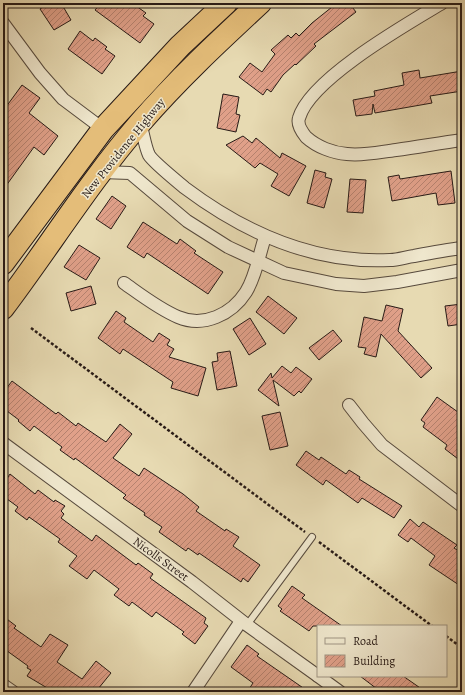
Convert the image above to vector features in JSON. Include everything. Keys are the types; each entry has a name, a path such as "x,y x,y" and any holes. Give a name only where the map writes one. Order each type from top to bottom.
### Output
{"highway":[{"name":"New Providence Highway","path":"3,263 103,129 180,46 226,3"},
{"name":"New Providence Highway","path":"3,308 101,172 140,123 220,40 260,3"}],"street":[{"path":"442,3 343,68 313,95 301,114 299,125 304,134 312,142 332,151 347,154 379,153 462,140"},
{"path":"3,23 40,73 63,99 103,129"},
{"path":"140,123 149,156 177,182 202,201 232,220 265,237 292,247 356,259 391,260 462,248"},
{"path":"101,172 130,173 187,221 228,247 257,262 284,273 336,284 364,286 397,282 462,270"},
{"path":"124,283 178,317 188,321 202,322 216,318 237,303 246,292 250,285 265,237"},
{"path":"349,405 382,445 462,506"},
{"name":"Nicolls Street","path":"3,443 192,582 244,623 317,675"},
{"path":"193,692 244,623"},
{"name":"Nicolls Street","path":"319,677 340,692"},
{"path":"3,684 13,692"}],"lane":[{"path":"244,623 312,537"}],"path":[{"path":"31,328 431,625"},
{"path":"447,637 462,648"}],"building":[{"path":"49,3 61,3 71,20 54,30 40,9"},
{"path":"101,3 132,3 146,13 143,16 154,24 140,43 95,10"},
{"path":"337,3 349,3 356,12 314,44 316,46 283,75 271,92 267,89 263,95 239,77 250,63 262,72 275,54 271,50 288,35 291,38 296,33 299,36 312,23"},
{"path":"80,31 93,41 95,38 107,47 105,49 115,56 102,74 68,49"},
{"path":"419,70 420,78 462,71 462,91 430,96 432,103 375,113 373,104 372,114 356,116 353,100 375,96 374,91 404,85 402,73"},
{"path":"22,85 40,98 29,113 58,136 44,155 34,147 3,190 3,111"},
{"path":"223,94 239,97 236,114 240,115 236,132 217,128"},
{"path":"243,136 252,143 256,138 280,158 282,153 306,166 289,196 271,186 278,174 260,163 255,168 226,145"},
{"path":"315,170 326,173 325,177 332,179 324,208 307,203"},
{"path":"451,171 455,203 438,205 436,193 392,201 388,177 399,175 400,179"},
{"path":"350,179 366,180 363,213 347,212"},
{"path":"112,196 126,206 111,229 96,219"},
{"path":"143,222 177,244 180,239 196,251 194,253 223,272 208,294 147,253 144,258 127,247"},
{"path":"79,245 100,258 86,280 64,267"},
{"path":"91,286 96,304 71,311 66,293"},
{"path":"268,296 297,318 284,334 256,312"},
{"path":"462,304 462,324 448,326 445,306"},
{"path":"386,305 403,309 398,331 432,368 421,378 381,334 376,357 364,354 366,348 358,347 364,317 382,321"},
{"path":"116,311 126,318 124,322 153,342 159,333 170,340 167,345 174,349 169,357 206,368 198,396 171,388 173,382 123,349 120,354 98,338"},
{"path":"250,318 266,344 249,355 233,329"},
{"path":"333,330 342,341 319,360 309,348"},
{"path":"230,351 237,386 217,390 212,362 218,361 217,353"},
{"path":"282,366 291,373 296,367 312,379 301,393 299,391 294,396 273,380 279,406 258,390 271,373 272,378"},
{"path":"12,381 56,414 58,412 76,426 78,423 106,442 120,424 132,434 113,458 139,476 144,468 183,494 199,507 196,511 225,531 226,529 239,537 233,546 260,565 248,582 243,578 241,582 199,553 198,555 188,548 186,551 159,532 162,527 123,498 126,495 75,458 74,460 60,450 62,447 34,426 30,431 18,421 19,420 3,408 3,393"},
{"path":"437,397 462,415 462,462 445,449 447,445 423,427 425,423 421,420"},
{"path":"280,412 288,446 270,450 262,416"},
{"path":"306,451 319,460 321,457 346,474 349,470 360,477 359,479 402,506 394,518 362,498 358,503 326,480 323,485 296,465"},
{"path":"10,474 35,494 38,490 54,502 55,500 65,506 61,511 64,514 61,518 92,541 96,535 136,565 138,563 153,574 150,578 206,618 204,623 208,626 195,644 182,634 184,632 156,612 152,617 132,602 129,606 114,595 119,589 94,570 87,579 69,566 77,556 58,542 60,539 29,517 27,520 15,511 18,507 3,496 3,484"},
{"path":"410,519 419,527 423,522 457,545 454,548 462,553 462,587 429,565 435,556 411,538 408,542 398,535"},
{"path":"292,586 305,595 302,598 341,625 317,625 313,626 309,631 280,611 282,609 278,606"},
{"path":"3,616 16,626 14,628 41,647 50,634 68,645 57,662 82,679 96,661 111,673 98,689 96,687 93,692 54,692 27,676 31,670 27,668 28,666 3,648"},
{"path":"247,645 259,654 257,656 309,692 247,692 253,683 231,667"},
{"path":"361,677 404,677 426,692 381,692"}]}
